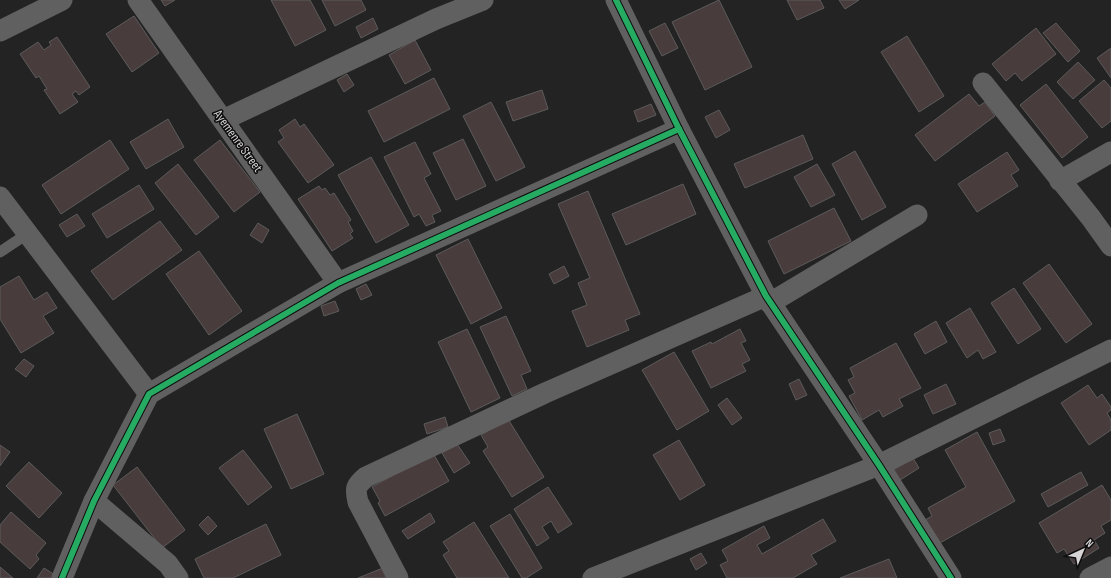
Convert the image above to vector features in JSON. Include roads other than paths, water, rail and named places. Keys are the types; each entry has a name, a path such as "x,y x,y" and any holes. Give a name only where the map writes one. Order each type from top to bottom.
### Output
{"street":[{"path":"0,31 62,0"},
{"name":"Ayemenre Street","path":"138,0 338,283"},
{"path":"223,120 436,19 484,0"},
{"path":"616,0 679,129 768,299 879,465 951,578"},
{"path":"983,83 1091,218 1111,246"},
{"path":"62,578 94,502 149,394 338,283 679,129"},
{"path":"1060,181 1111,152"},
{"path":"0,198 149,394"},
{"path":"398,578 358,502 355,490 359,483 366,477 545,393 768,299 917,215"},
{"path":"593,578 879,465 1111,350"},
{"path":"94,502 168,564 178,578"},
{"path":"1090,578 1111,567"}],"lane":[{"path":"0,252 27,234"}]}
